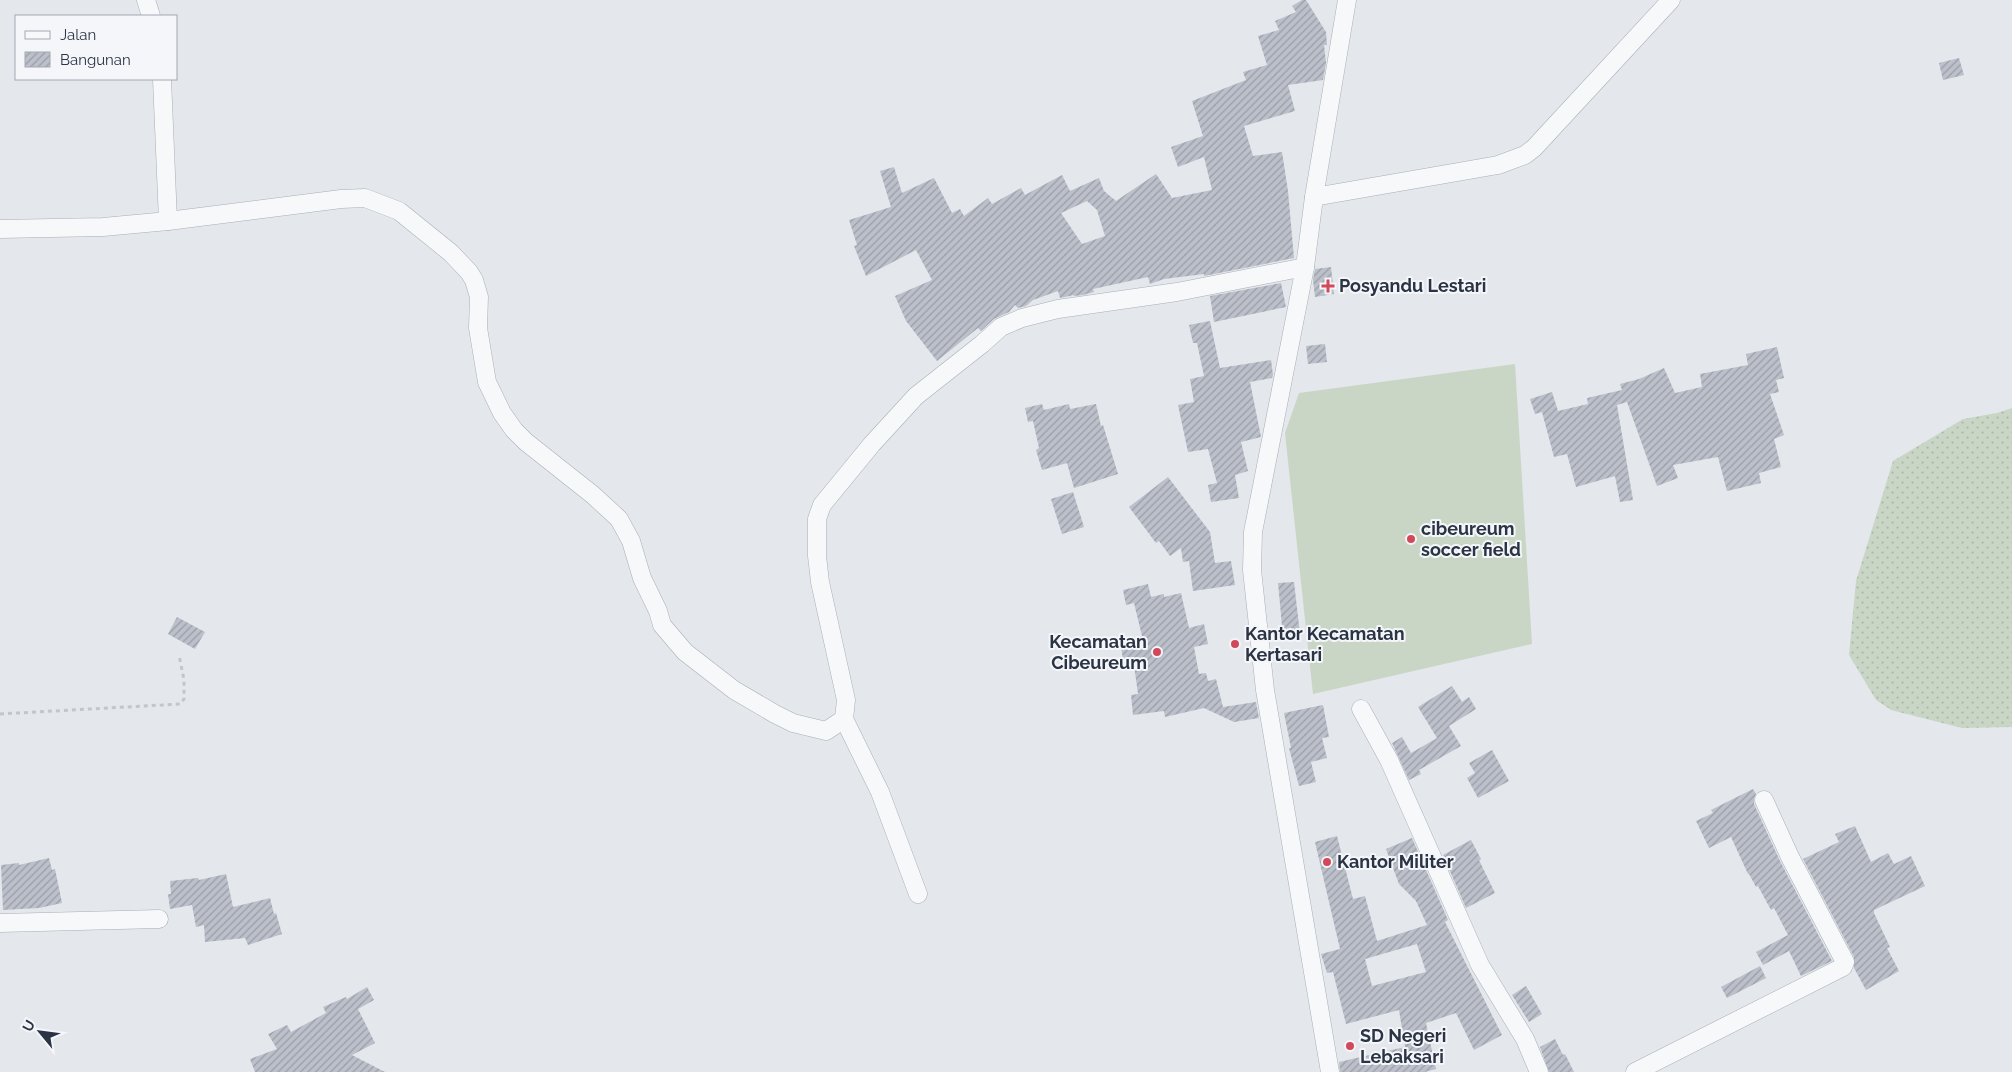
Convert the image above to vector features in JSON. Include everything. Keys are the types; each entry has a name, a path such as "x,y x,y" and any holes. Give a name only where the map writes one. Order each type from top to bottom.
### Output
{"street":[{"path":"146,0 151,15"},
{"path":"1330,1072 1265,690 1252,570 1253,532 1305,267 1314,197 1347,0"},
{"path":"1314,197 1498,166 1525,155 1534,148 1671,0"},
{"path":"162,80 168,221"},
{"path":"0,229 103,227 168,221 341,199 365,198 399,211 451,253 474,280 479,297 478,328 487,382 502,413 514,430 526,442 619,519 631,541 642,578 658,611 662,625 685,652 734,690 793,723 826,731 844,718"},
{"path":"918,894 880,792 844,718 846,700 820,582 817,556 817,520 822,505 872,444 916,396 1001,327 1022,318 1058,309 1203,287 1305,267"},
{"path":"1361,709 1389,760 1480,965 1525,1039 1539,1072"},
{"path":"1635,1072 1839,971 1843,967 1845,962 1790,857 1764,800"},
{"path":"0,923 160,919"}],"path":[{"path":"0,714 180,704 184,699 184,680 179,655"}],"green space":[{"name":"cibeureum soccer field","path":"1515,364 1532,644 1313,694 1285,433 1299,393"},
{"path":"2012,408 2012,727 1962,728 1891,710 1876,700 1849,655 1856,581 1893,461 1963,419 1997,413"}],"building":[{"path":"1302,0 1306,0 1326,32 1327,45 1324,45 1326,63 1323,80 1288,85 1295,111 1244,126 1253,156 1282,152 1288,191 1294,258 1204,276 1204,274 1164,279 1150,284 1148,277 1093,289 1094,292 1083,295 1060,298 1058,291 1033,300 1026,306 1018,308 1015,305 1009,312 994,319 981,331 978,328 937,361 906,321 895,296 932,280 916,250 866,276 854,246 857,245 849,220 891,207 880,171 894,167 902,193 934,178 952,213 960,209 964,216 988,198 992,204 1021,188 1025,195 1062,175 1070,191 1099,178 1104,191 1116,201 1156,174 1172,198 1212,190 1204,157 1178,167 1171,147 1203,136 1192,101 1246,80 1243,72 1267,65 1258,36 1279,30 1275,21 1296,12 1292,6","holes":["1087,201 1097,210 1105,236 1082,244 1061,213"]},
{"path":"1959,58 1964,75 1943,80 1939,63"},
{"path":"1331,267 1334,294 1315,297 1313,280 1315,269"},
{"path":"1281,283 1286,307 1214,322 1210,296"},
{"path":"1210,321 1220,368 1271,360 1273,375 1272,378 1250,382 1261,437 1241,442 1248,471 1235,475 1239,498 1211,502 1208,485 1217,483 1208,449 1188,452 1178,405 1194,402 1190,379 1204,376 1197,343 1193,343 1189,325"},
{"path":"1325,344 1327,362 1308,364 1306,346"},
{"path":"1777,347 1784,378 1776,380 1779,392 1770,394 1784,435 1774,439 1781,467 1759,473 1761,483 1727,491 1718,457 1673,465 1678,478 1657,486 1627,402 1617,405 1633,500 1620,502 1615,476 1576,487 1567,454 1554,457 1542,412 1535,414 1530,399 1552,392 1558,411 1588,404 1587,398 1622,390 1620,384 1639,379 1664,368 1675,393 1702,387 1700,374 1748,365 1746,354"},
{"path":"1042,404 1044,410 1069,404 1070,409 1096,404 1101,426 1103,425 1118,474 1074,488 1067,463 1042,470 1036,450 1039,448 1033,421 1028,422 1025,408"},
{"path":"1168,477 1210,532 1215,563 1231,561 1235,585 1193,591 1189,561 1183,562 1181,548 1170,556 1159,541 1156,543 1129,507"},
{"path":"1073,492 1084,527 1062,534 1051,499"},
{"path":"1294,582 1300,634 1283,636 1278,583"},
{"path":"1148,584 1151,597 1164,594 1164,597 1181,593 1189,628 1204,624 1208,644 1194,647 1199,674 1206,673 1208,681 1216,679 1223,707 1256,702 1259,718 1234,722 1204,708 1165,717 1164,711 1133,715 1131,695 1138,694 1134,665 1124,666 1120,640 1142,636 1134,603 1126,605 1123,590"},
{"path":"177,617 205,632 195,649 168,634"},
{"path":"1452,686 1462,702 1469,697 1476,709 1449,726 1461,746 1419,770 1421,774 1409,780 1392,743 1402,737 1411,753 1437,738 1418,707"},
{"path":"1323,705 1329,737 1322,738 1327,758 1311,762 1316,782 1299,786 1289,748 1291,748 1284,713"},
{"path":"1492,750 1509,781 1478,798 1467,778 1475,773 1469,763"},
{"path":"1753,789 1756,794 1754,804 1780,861 1832,961 1801,976 1789,951 1763,965 1756,952 1788,935 1774,908 1771,910 1758,886 1756,887 1748,874 1731,837 1709,848 1696,821 1713,813 1711,810"},
{"path":"1855,826 1871,862 1888,853 1894,864 1911,856 1925,886 1874,910 1890,947 1887,948 1899,971 1866,990 1854,968 1854,957 1803,859 1839,842 1835,834"},
{"path":"1337,836 1353,899 1365,896 1377,941 1427,925 1416,901 1399,884 1386,849 1412,838 1448,920 1445,922 1502,1035 1474,1050 1456,1013 1426,1023 1436,1069 1425,1072 1340,1072 1339,1062 1405,1047 1399,1010 1346,1024 1333,972 1327,973 1321,954 1340,949 1315,842","holes":["1417,944 1426,972 1372,986 1365,959"]},
{"path":"1471,840 1495,893 1466,908 1443,855"},
{"path":"49,858 52,870 55,869 62,903 39,908 3,910 1,865 19,863 19,865"},
{"path":"226,874 233,907 270,898 282,934 248,945 245,938 205,942 204,925 196,927 192,905 170,909 168,894 171,894 170,881 198,878 199,880"},
{"path":"1760,966 1766,978 1727,998 1721,987"},
{"path":"1526,986 1542,1014 1529,1022 1512,995"},
{"path":"367,987 374,1000 358,1009 375,1043 352,1055 385,1072 255,1072 250,1059 277,1049 268,1034 287,1025 291,1032 326,1013 323,1007 346,997 347,999"},
{"path":"1555,1039 1574,1072 1549,1072 1540,1047"}],"place":[{"name":"Posyandu Lestari","path":"1328,286"},
{"name":"cibeureum soccer field","path":"1411,539"},
{"name":"Kantor Kecamatan Kertasari","path":"1235,644"},
{"name":"Kecamatan Cibeureum","path":"1157,652"},
{"name":"Kantor Militer","path":"1327,862"},
{"name":"SD Negeri Lebaksari","path":"1350,1046"}]}
